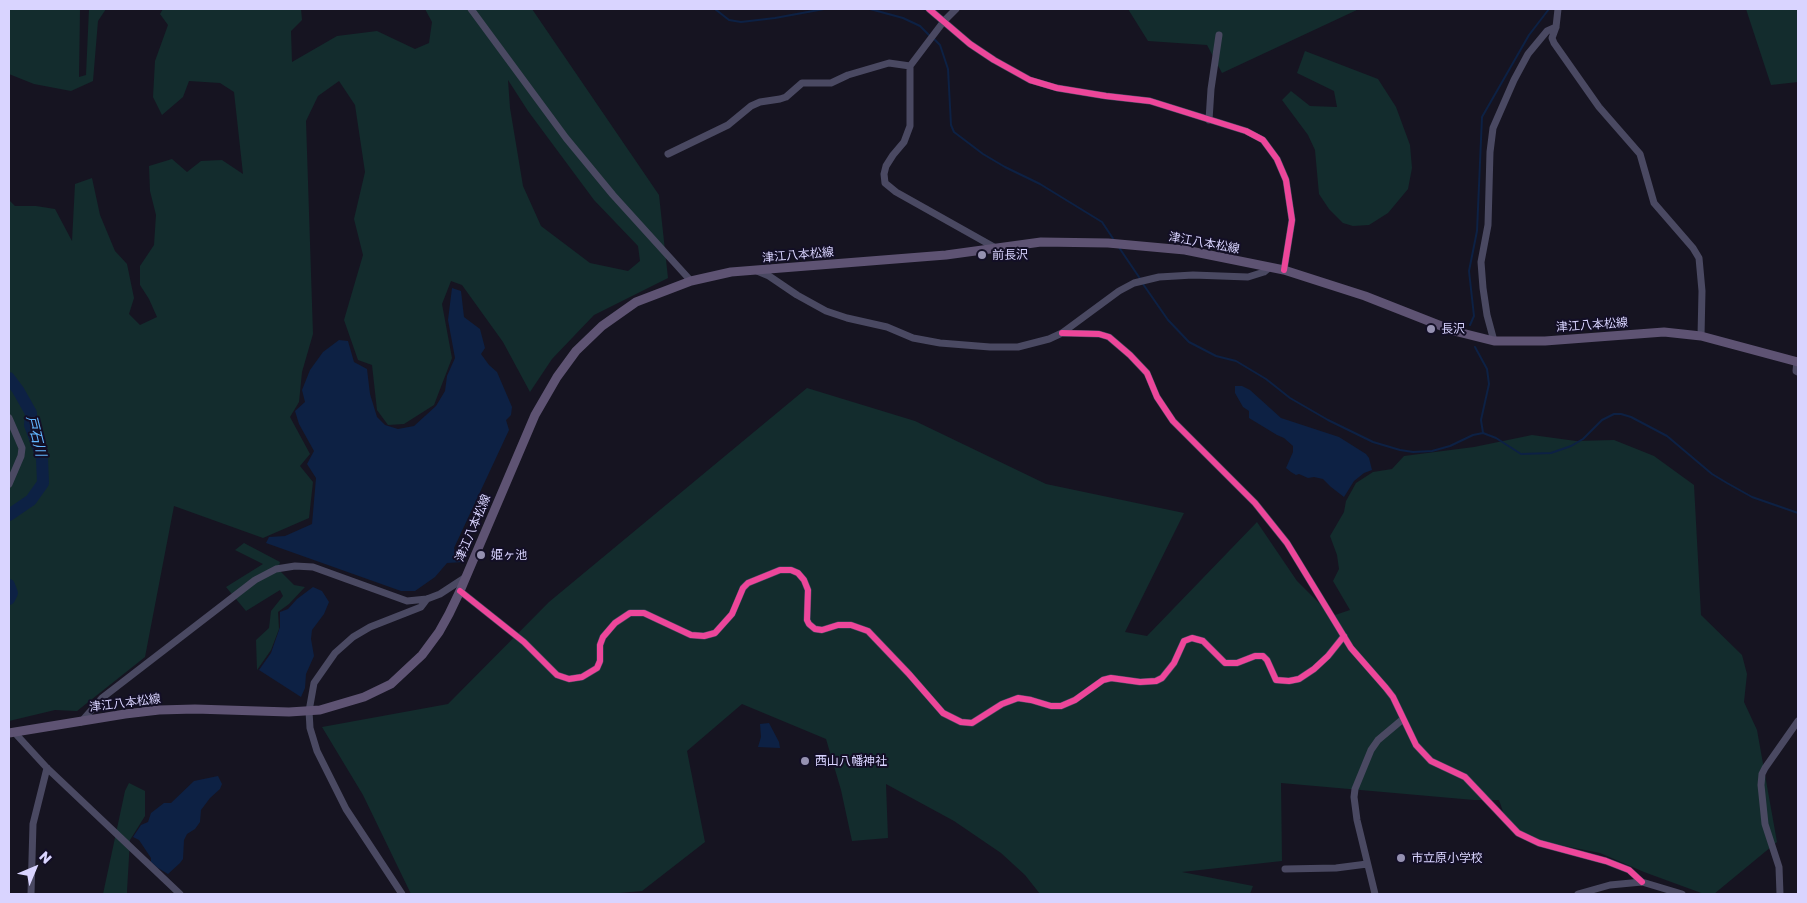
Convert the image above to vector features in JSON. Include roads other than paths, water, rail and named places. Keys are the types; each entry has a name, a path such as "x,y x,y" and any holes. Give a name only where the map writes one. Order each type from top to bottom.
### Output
{"main road":[{"name":"津江八本松線","path":"12,733 159,710 195,709 289,712 309,710 334,706 364,697 382,689 400,677 422,655 435,638 460,591 535,415 556,376 576,352 602,326 636,302 691,281 731,272 946,255 1041,242 1108,243 1185,250 1284,270 1365,296 1454,331 1494,341 1545,341 1664,332 1701,336 1797,362"}],"street":[{"path":"471,9 572,146 612,195 691,281"},
{"path":"929,9 970,44 1030,80 1057,88 1150,101 1256,135 1271,149 1286,180 1292,220 1284,270"},
{"path":"956,9 944,21 910,66 910,126 904,142 886,166 884,174 885,183 896,192 994,247"},
{"path":"1558,9 1556,27 1552,38 1554,44 1600,107 1640,154 1654,203 1693,248 1699,258 1702,291 1701,336"},
{"path":"1494,341 1487,315 1481,262 1488,225 1490,152 1493,128 1514,80 1528,54 1547,30 1556,27"},
{"path":"1210,120 1210,96 1219,35"},
{"path":"668,154 728,125 751,106 786,96 802,83 831,83 848,74 889,63 910,66"},
{"path":"756,271 769,276 826,311 846,318 887,327 913,338 949,344 1018,347 1049,339 1062,333 1119,291 1134,284 1159,277 1193,275 1248,277 1270,268"},
{"path":"1062,333 1099,334 1109,337 1130,355 1147,374 1156,397 1173,421 1255,503 1288,543 1351,648 1389,693 1416,746 1431,761 1465,777 1518,833 1539,843 1606,861 1629,870 1642,882"},
{"path":"1797,362 1796,371 1798,372"},
{"path":"9,418 22,448 21,456 9,484"},
{"path":"81,722 102,698 247,586 276,570 295,566 313,568 406,601 427,599 440,594 466,576"},
{"path":"460,591 524,642 557,676 568,679 582,677 597,668 600,661 600,646 603,637 615,623 630,614 644,613 691,635 704,636 715,632 732,614 748,583 780,570 791,570 798,573 804,580 808,590 807,620 814,629 822,630 838,625 851,625 868,631 943,713 960,722 972,723 1002,704 1018,698 1051,706 1061,706 1076,700 1103,680 1111,678 1140,682 1156,681 1162,678 1174,663 1184,641 1192,638 1203,641 1226,663 1237,663 1255,656 1263,656 1267,660 1276,680 1289,681 1299,679 1314,669 1328,656 1344,636"},
{"path":"402,894 346,809 317,751 310,728 309,710 314,683 335,653 353,637 370,627 421,607 427,599"},
{"path":"1375,894 1357,820 1354,789 1371,750 1378,740 1403,719"},
{"path":"1780,894 1779,867 1765,824 1761,785 1762,774 1798,721"},
{"path":"12,733 180,894"},
{"path":"31,894 33,824 48,768"},
{"path":"1285,869 1336,868 1367,864"},
{"path":"1578,894 1610,885 1642,882 1682,894"}],"water":[{"name":"姫ヶ池","path":"452,288 461,291 464,317 480,329 485,348 481,354 497,372 512,407 511,415 506,420 509,430 454,548 456,554 464,559 463,562 447,563 435,577 415,591 401,591 266,543 269,537 285,536 312,524 316,478 307,464 314,451 299,424 295,411 305,402 302,390 310,370 323,352 339,340 348,341 354,362 367,369 370,394 377,417 385,425 398,429 414,426 436,406 445,391 447,376 455,358 448,320"},
{"path":"1235,386 1242,386 1250,390 1281,418 1339,437 1366,454 1372,470 1364,473 1354,481 1344,497 1323,479 1308,478 1291,472 1286,468 1293,452 1293,446 1284,438 1249,418 1249,411 1243,407 1235,393"},
{"path":"313,587 322,591 329,602 324,614 312,630 311,639 314,656 306,674 305,688 301,697 259,670 271,653 280,627 280,612 288,609 297,599"},
{"path":"769,723 779,742 780,748 758,747 761,737 760,724"},
{"path":"218,776 222,784 220,789 201,810 200,822 195,829 187,834 184,840 183,859 168,874 151,862 151,858 139,840 133,837 141,825 148,822 151,813 164,803 171,803 194,781"}],"waterway":[{"path":"715,9 729,20 741,22 824,9"},
{"path":"870,9 903,18 920,26 930,36"},
{"path":"1470,325 1474,316 1469,271 1477,231 1482,117 1529,35 1549,9"},
{"path":"934,39 940,45 948,69 951,125 954,132 983,154 1040,184 1102,222 1114,240"},
{"path":"1118,246 1141,280"},
{"path":"1143,284 1168,320 1189,342 1216,356 1236,361 1266,379 1290,398 1328,420 1373,442 1413,452 1432,451 1483,433 1496,438 1521,454 1551,453 1571,446 1583,439 1602,420 1614,414 1621,414 1631,417 1667,436 1712,474 1752,497 1798,513"},
{"path":"1475,347 1487,369 1489,384 1481,420 1483,433"},
{"name":"戸石川","path":"9,378 31,413 30,425 42,458 43,483 31,500 9,515"},
{"name":"戸石川","path":"9,585 12,593 9,599"}],"place":[{"name":"前長沢","path":"982,255"},
{"name":"長沢","path":"1431,329"},
{"name":"姫ヶ池","path":"481,555"},
{"name":"西山八幡神社","path":"805,761"},
{"name":"市立原小学校","path":"1401,858"}]}
